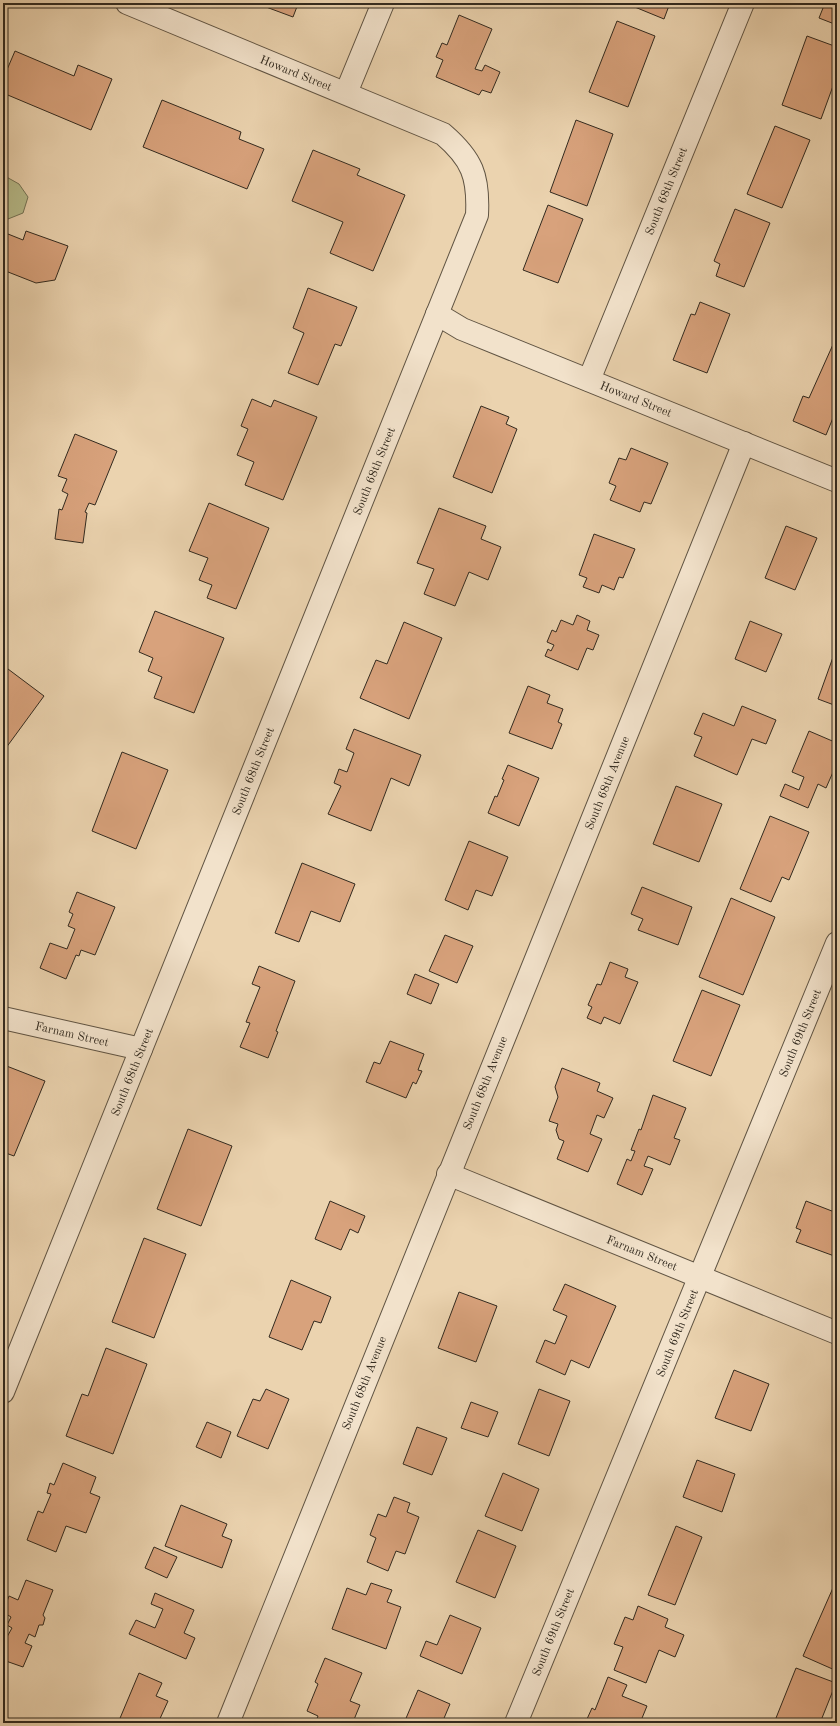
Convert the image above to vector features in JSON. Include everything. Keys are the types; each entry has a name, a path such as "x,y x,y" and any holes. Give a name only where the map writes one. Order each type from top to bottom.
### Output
{"street":[{"name":"Howard Street","path":"127,3 443,134 461,149"},
{"path":"346,93 383,3"},
{"name":"South 68th Street","path":"589,380 742,3"},
{"name":"South 68th Street","path":"3,1392 477,215 478,192 470,164 461,149"},
{"name":"Howard Street","path":"437,314 462,329 837,480"},
{"name":"South 68th Avenue","path":"228,1723 448,1174 744,443"},
{"name":"South 69th Street","path":"516,1723 837,943"},
{"name":"Farnam Street","path":"3,1018 141,1049"},
{"name":"Farnam Street","path":"448,1174 837,1333"}],"green space":[{"path":"3,175 19,184 28,197 23,213 3,221"}],"building":[{"path":"302,3 301,6 298,4 293,17 258,4"},
{"path":"625,3 670,3 664,19"},
{"path":"825,3 837,3 837,25 819,18"},
{"path":"459,15 492,29 475,69 482,71 485,65 500,72 491,93 482,90 479,95 436,77 443,60 436,57 442,43 447,45"},
{"path":"617,21 655,36 628,107 589,92"},
{"path":"807,36 837,47 837,75 821,119 782,105"},
{"path":"15,51 74,76 78,65 112,79 91,130 3,93 3,79"},
{"path":"162,100 241,132 239,139 264,149 247,189 143,147"},
{"path":"576,120 613,134 587,206 550,192"},
{"path":"775,126 810,140 782,208 747,194"},
{"path":"313,150 360,169 357,175 405,195 373,271 330,253 343,222 292,201"},
{"path":"548,205 583,219 558,283 523,270"},
{"path":"735,209 770,223 744,287 716,276 720,264 714,261"},
{"path":"26,231 68,246 55,280 36,283 3,270 3,232 23,240"},
{"path":"308,288 357,307 341,346 335,344 318,385 288,373 304,333 293,328"},
{"path":"700,302 730,314 707,373 673,360 691,314 695,315"},
{"path":"835,340 837,341 837,414 835,413 826,435 793,421 803,396 809,398"},
{"path":"252,399 271,407 274,400 317,417 283,500 245,485 254,462 237,455 248,429 241,426"},
{"path":"481,406 509,417 506,424 517,429 492,493 453,477"},
{"path":"75,434 117,451 95,505 89,503 85,512 87,513 83,543 55,539 59,509 62,510 68,494 62,491 67,479 58,476"},
{"path":"631,448 668,463 651,504 644,502 640,512 610,500 616,486 609,483 619,458 626,460"},
{"path":"209,503 269,528 236,609 207,598 212,585 199,580 208,558 189,551"},
{"path":"439,508 486,526 481,539 501,547 488,580 469,572 455,606 424,594 434,569 417,563"},
{"path":"786,526 817,538 795,590 765,578"},
{"path":"594,534 635,549 623,578 619,577 614,590 602,585 599,593 583,587 587,578 579,575"},
{"path":"155,611 224,638 194,713 154,698 162,677 148,671 153,658 139,652"},
{"path":"577,615 590,621 587,630 599,635 593,650 587,648 578,670 545,656 548,649 551,651 554,645 547,642 552,630 556,632 561,620 573,625"},
{"path":"750,621 782,634 766,672 735,659"},
{"path":"404,622 442,638 409,719 360,698 376,660 387,664"},
{"path":"837,646 837,703 834,705 818,699"},
{"path":"4,666 44,696 3,752 3,667"},
{"path":"528,686 550,695 547,703 563,709 558,722 562,724 552,749 509,733"},
{"path":"742,706 776,720 766,744 752,739 737,775 694,756 702,737 694,734 703,713 734,726"},
{"path":"354,729 421,755 409,786 391,778 371,831 328,814 341,786 334,783 339,769 347,772 354,753 346,749"},
{"path":"809,731 837,743 837,763 826,788 818,784 808,808 780,796 785,784 799,790 804,777 792,772"},
{"path":"122,752 168,770 136,849 92,831"},
{"path":"508,765 539,778 519,826 488,813 495,796 497,797"},
{"path":"676,786 722,804 699,862 653,844"},
{"path":"770,816 809,832 789,880 782,877 771,902 740,889"},
{"path":"469,841 508,857 492,896 476,890 468,910 445,900"},
{"path":"302,863 355,884 340,922 311,911 299,942 275,933"},
{"path":"642,887 692,907 678,945 638,930 643,919 631,914"},
{"path":"77,892 115,907 95,955 81,950 79,956 76,955 66,979 40,968 50,943 67,949 75,929 68,926 73,914 69,912"},
{"path":"731,898 775,917 743,995 699,977"},
{"path":"445,935 473,946 457,983 429,971"},
{"path":"610,962 628,969 625,977 638,982 620,1024 604,1017 601,1024 587,1018 592,1007 588,1005 597,984 601,985"},
{"path":"259,966 295,981 276,1031 278,1032 268,1058 240,1047 250,1023 246,1022 260,987 252,984"},
{"path":"415,974 439,984 431,1004 407,994"},
{"path":"702,990 740,1005 711,1076 673,1061"},
{"path":"390,1041 424,1054 418,1070 422,1071 416,1084 413,1082 406,1098 366,1082 374,1062 380,1064"},
{"path":"4,1065 45,1081 14,1156 3,1152"},
{"path":"562,1068 600,1083 597,1091 613,1098 604,1118 597,1115 590,1134 602,1139 588,1172 557,1159 564,1141 559,1139 556,1130 558,1124 549,1121 558,1097 555,1087"},
{"path":"653,1095 686,1108 674,1138 680,1140 670,1165 648,1156 644,1166 653,1169 642,1195 617,1184 627,1159 631,1161 635,1151 631,1150 639,1129 641,1130"},
{"path":"188,1129 232,1146 201,1226 157,1209"},
{"path":"330,1201 365,1216 358,1233 350,1229 341,1250 315,1239"},
{"path":"806,1201 837,1213 837,1239 835,1244 837,1244 837,1257 796,1242 801,1230 796,1228"},
{"path":"144,1238 186,1254 154,1338 112,1322"},
{"path":"291,1280 331,1297 321,1323 314,1321 302,1350 269,1337"},
{"path":"565,1284 616,1306 589,1368 571,1360 565,1375 536,1362 545,1340 555,1344 567,1316 553,1310"},
{"path":"459,1292 497,1306 476,1362 438,1348"},
{"path":"106,1348 147,1364 113,1454 66,1436 82,1394 88,1396"},
{"path":"734,1370 769,1384 751,1431 715,1418"},
{"path":"266,1389 289,1399 268,1449 237,1436 253,1399 260,1401"},
{"path":"539,1389 570,1401 549,1456 518,1444"},
{"path":"471,1402 498,1412 488,1437 461,1428"},
{"path":"207,1422 231,1432 221,1458 196,1447"},
{"path":"417,1427 447,1438 432,1475 403,1464"},
{"path":"697,1460 735,1474 722,1512 683,1497"},
{"path":"63,1463 96,1477 90,1493 100,1497 86,1533 66,1526 56,1552 27,1540 38,1511 43,1513 51,1494 47,1493 50,1483 54,1485"},
{"path":"503,1473 539,1489 522,1531 485,1516"},
{"path":"394,1497 410,1503 407,1512 419,1517 405,1554 396,1551 388,1571 367,1562 376,1538 370,1535 378,1514 386,1517"},
{"path":"181,1505 227,1524 222,1536 232,1540 222,1568 165,1546"},
{"path":"676,1526 702,1537 675,1605 648,1595"},
{"path":"478,1530 516,1546 495,1598 456,1582"},
{"path":"154,1547 177,1557 167,1578 145,1568"},
{"path":"26,1580 53,1590 43,1615 45,1618 43,1625 39,1625 35,1637 29,1634 25,1643 32,1646 23,1667 3,1660 3,1644 12,1628 7,1625 11,1617 3,1612 9,1596 18,1600"},
{"path":"836,1581 837,1582 837,1671 803,1656"},
{"path":"371,1583 392,1590 387,1602 401,1607 386,1649 332,1629 347,1588 366,1595"},
{"path":"155,1593 194,1610 184,1633 195,1638 186,1659 129,1634 136,1620 155,1628 163,1609 151,1604"},
{"path":"638,1606 668,1619 665,1627 684,1635 675,1657 659,1650 646,1683 614,1670 623,1647 614,1644 625,1617 633,1620"},
{"path":"450,1615 481,1628 462,1674 420,1656 426,1641 437,1645"},
{"path":"325,1658 362,1673 350,1701 360,1705 353,1722 346,1719 345,1723 322,1723 316,1721 318,1716 307,1711 318,1684 315,1682"},
{"path":"796,1668 836,1683 820,1723 774,1723"},
{"path":"139,1673 162,1683 156,1696 168,1701 158,1723 118,1723"},
{"path":"608,1677 627,1685 622,1696 647,1706 640,1723 589,1723 590,1720 587,1719 592,1708 595,1710"},
{"path":"418,1690 450,1704 442,1723 404,1723"}]}
